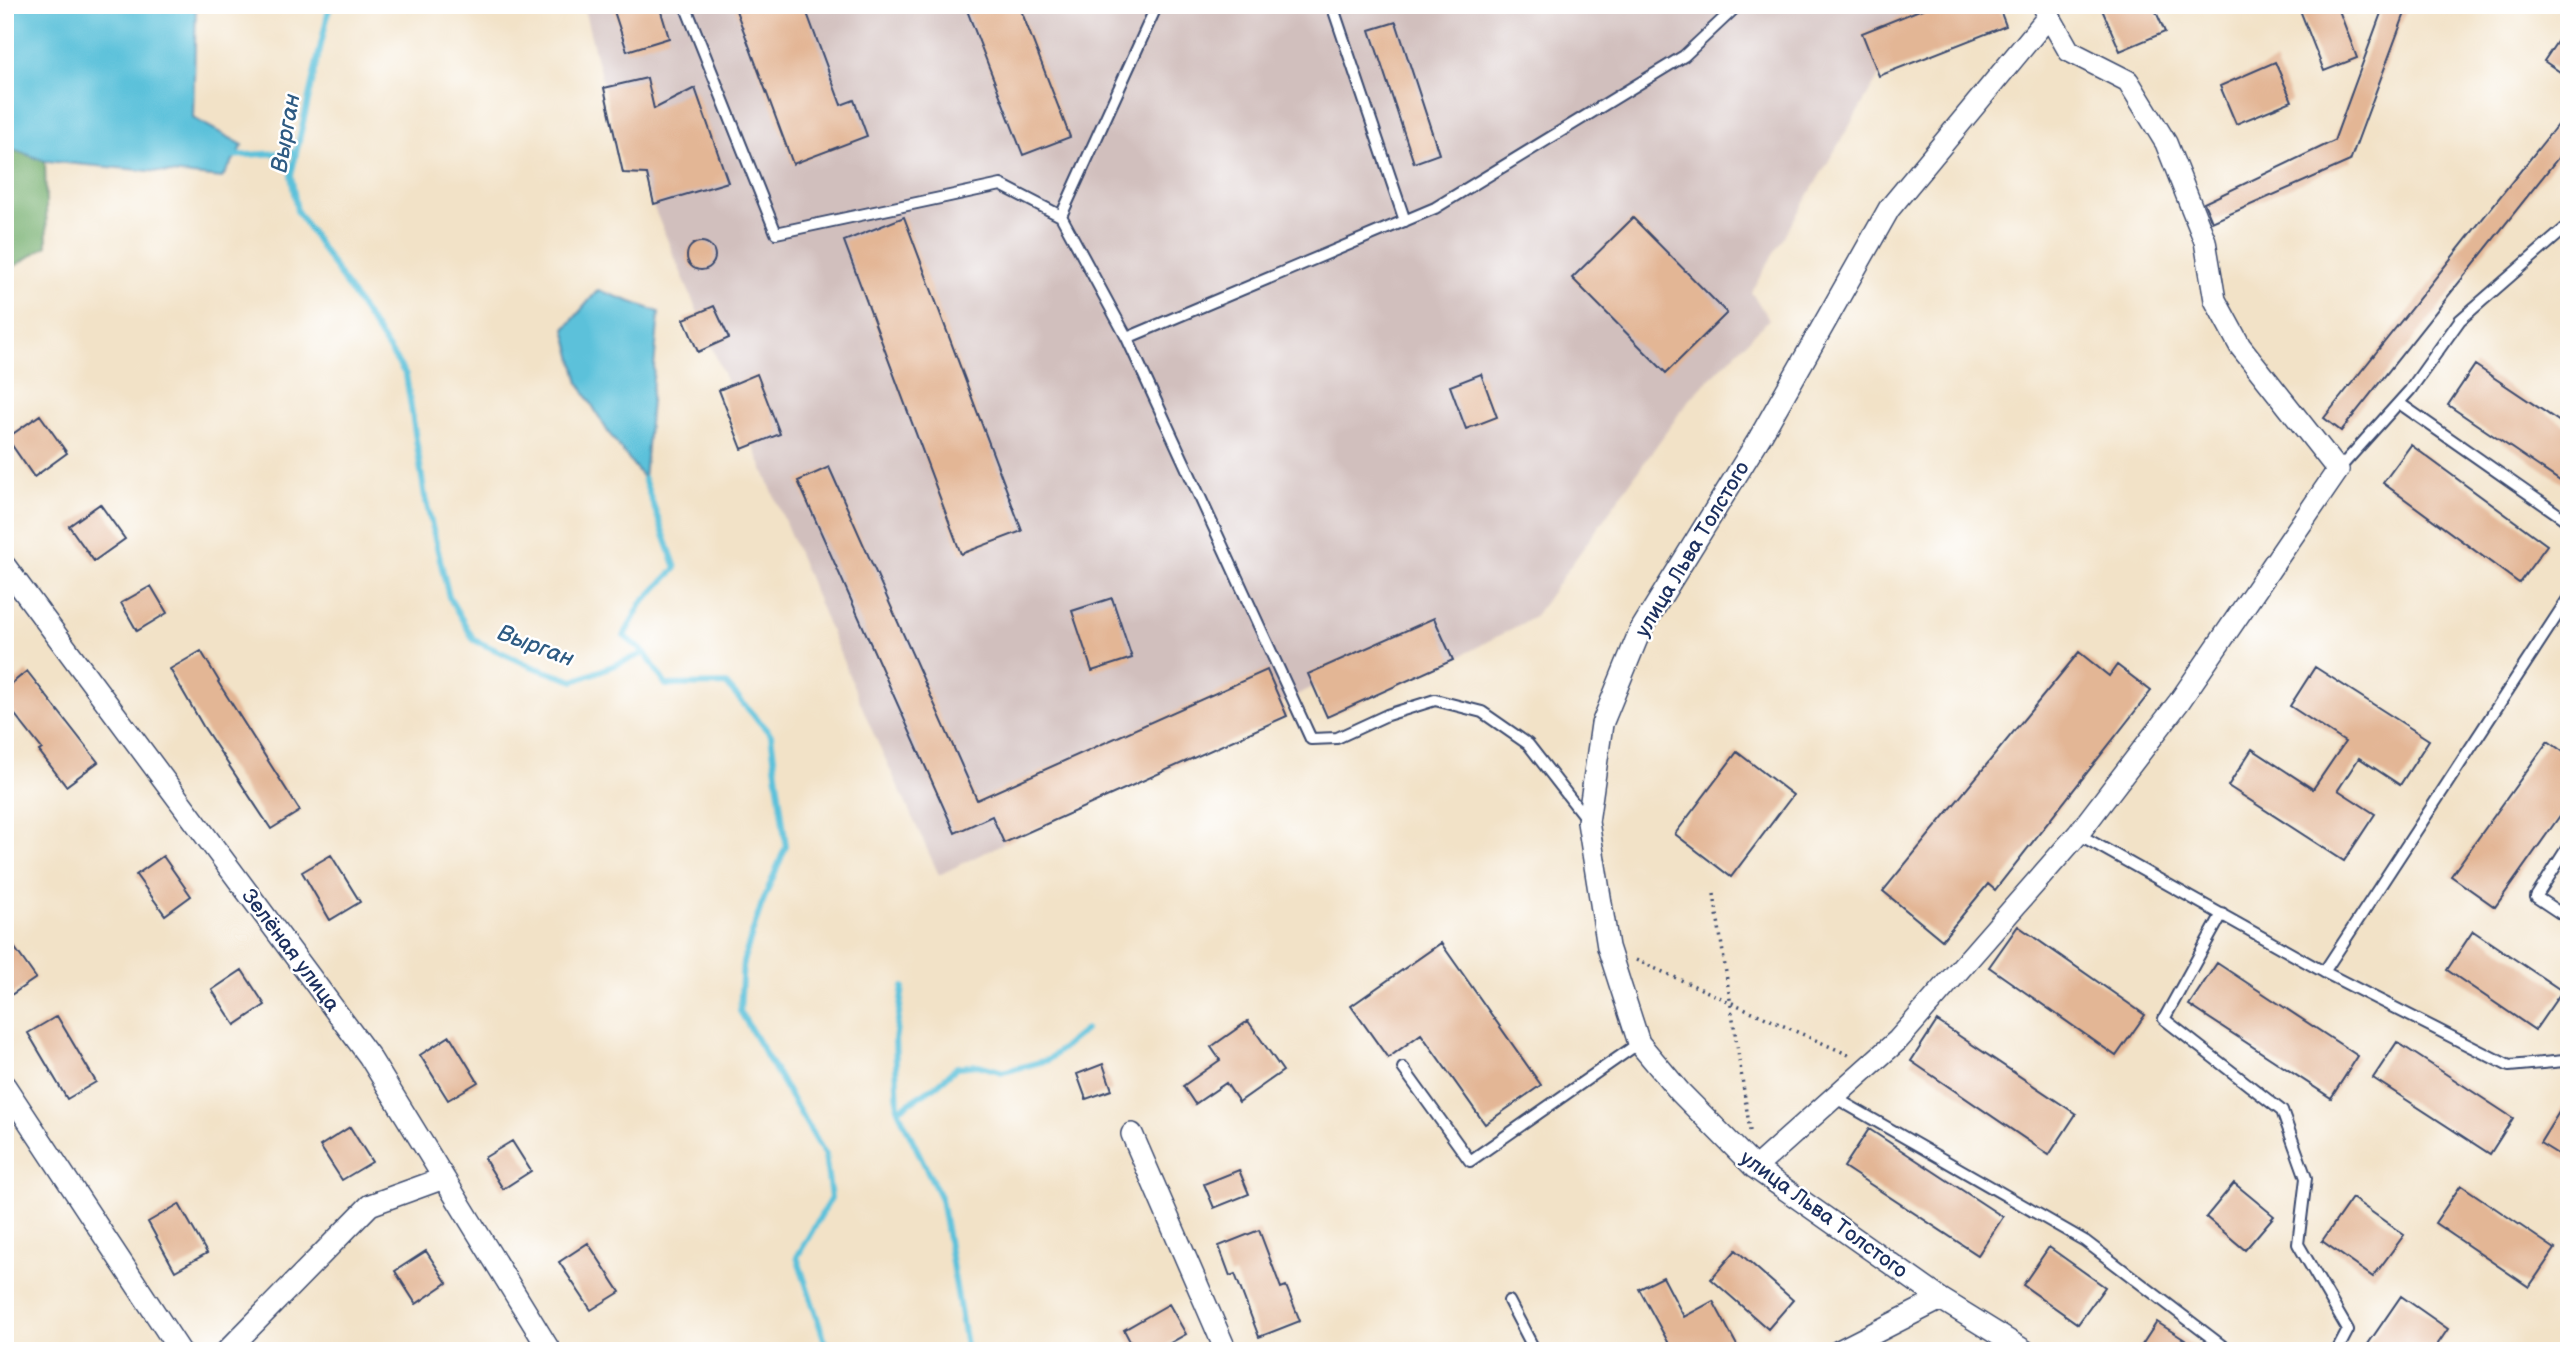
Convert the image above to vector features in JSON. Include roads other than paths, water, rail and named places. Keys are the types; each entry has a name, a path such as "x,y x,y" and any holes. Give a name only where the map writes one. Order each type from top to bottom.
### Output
{"street":[{"path":"1755,1168 1898,1040 2078,834 2179,702 2338,470 2241,346 2215,300 2205,241 2166,143 2128,81 2069,51 2046,11"},
{"name":"улица Льва Толстого","path":"2025,1351 1941,1299 1755,1168 1680,1092 1639,1043 1608,947 1588,822 1602,724 1640,631 1760,437 1889,209 2046,11"},
{"name":"Зелёная улица","path":"5,566 369,1056 550,1351"},
{"path":"5,1086 180,1351"},
{"path":"1132,1134 1226,1351"},
{"path":"227,1351 370,1205 444,1178"},
{"path":"1839,1351 1941,1299"}],"lane":[{"path":"685,5 776,233 1001,185 1061,216 1127,338 1311,738 1338,738 1387,715 1435,700 1482,712 1528,744 1588,822"},
{"path":"1061,216 1157,5"},
{"path":"1332,5 1405,221"},
{"path":"1127,338 1435,208 1684,55 1738,5"},
{"path":"2338,470 2399,403 2460,320 2565,228 2569,244"},
{"path":"2399,403 2569,522"},
{"path":"2324,972 2569,597"},
{"path":"2078,834 2324,972 2509,1066 2567,1058"},
{"path":"2569,845 2536,897 2569,919"},
{"path":"2222,914 2164,1019 2281,1111 2306,1178 2298,1244 2348,1330 2337,1351"},
{"path":"1404,1068 1470,1161 1639,1043"},
{"path":"1835,1097 2085,1241 2229,1351"},
{"path":"1509,1301 1535,1351"}],"water":[{"path":"5,5 196,5 193,118 243,145 222,178 45,161 5,146"},
{"path":"598,290 659,312 644,479 608,432 579,383 565,329"}],"waterway":[{"name":"Вырган","path":"330,5 291,175 297,211 406,375 425,497 449,597 474,640 533,667 574,681 645,653 666,685 726,684 771,735 786,846 761,906 743,962 740,1011 825,1155 831,1198 797,1257 824,1339 831,1351"},
{"path":"229,156 296,152"},
{"path":"644,479 676,568 641,604 624,636 645,653"},
{"path":"903,987 895,1040 898,1110 941,1199 967,1351"},
{"path":"898,1110 938,1084 957,1067 978,1065 1003,1072 1048,1060 1085,1030"}]}
